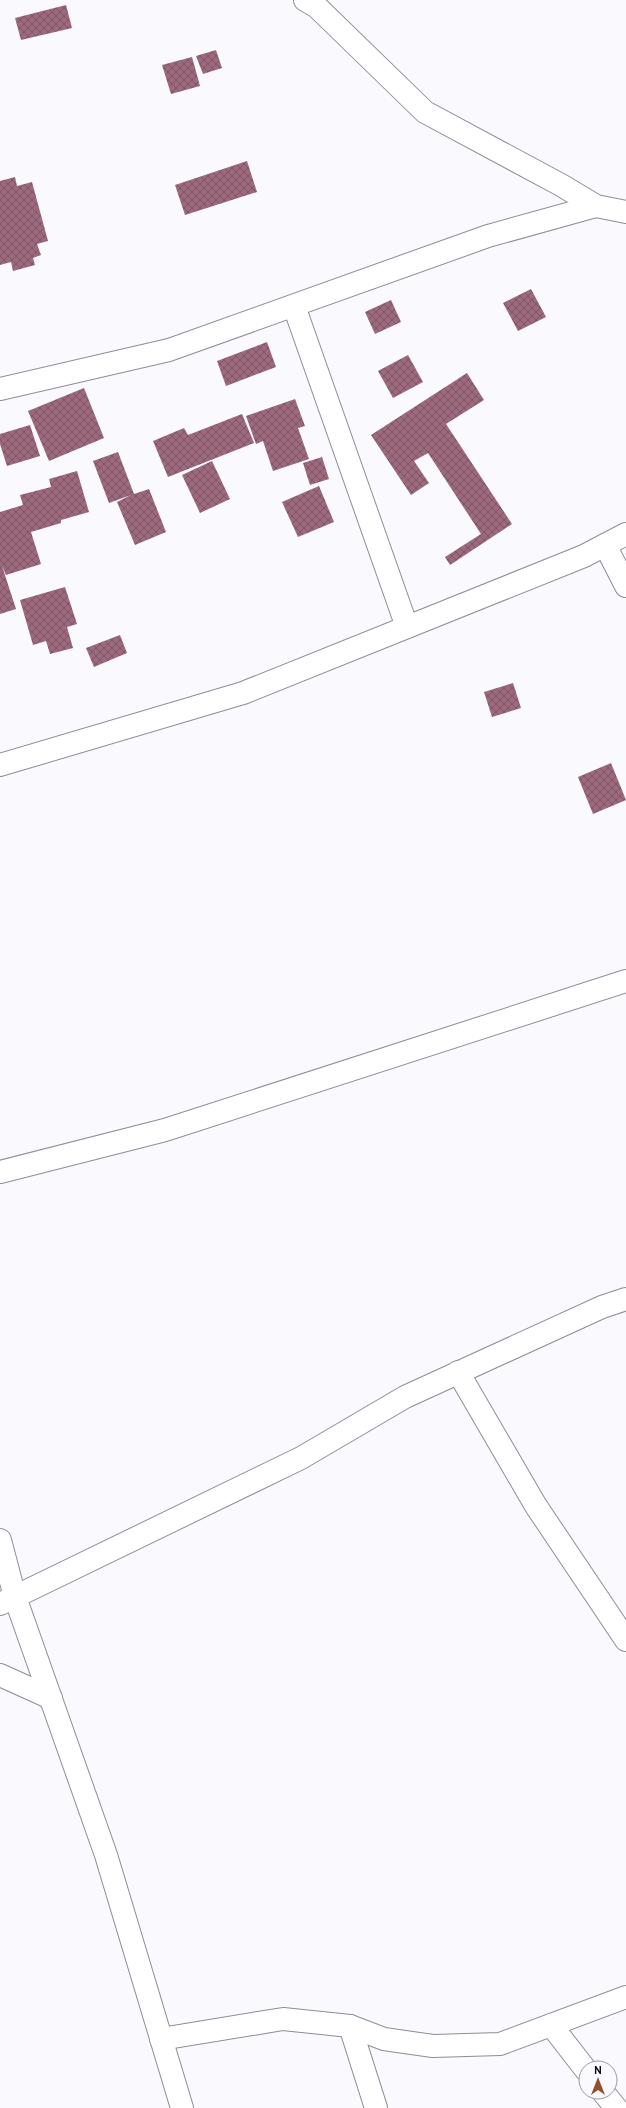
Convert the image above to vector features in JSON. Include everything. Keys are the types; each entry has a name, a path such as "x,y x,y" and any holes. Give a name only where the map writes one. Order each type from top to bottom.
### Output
{"street":[{"path":"305,0 317,7 425,112 561,185 596,206 626,212"},
{"path":"0,389 169,350 488,236 596,206"},
{"path":"294,306 407,627"},
{"path":"0,765 243,693 584,556 626,534"},
{"path":"605,545 626,586"},
{"path":"0,1172 165,1130 626,981"},
{"path":"7,1600 301,1458 405,1397 602,1307 626,1299"},
{"path":"458,1372 536,1506 626,1640"},
{"path":"0,1540 7,1600 51,1698 106,1855 182,2108"},
{"path":"0,1675 51,1698"},
{"path":"161,2039 283,2018 350,2026 384,2039 433,2046 500,2044 626,1997"},
{"path":"551,2025 578,2060"},
{"path":"350,2026 376,2108"},
{"path":"610,2100 616,2108"}],"building":[{"path":"66,5 72,28 21,40 15,18"},
{"path":"216,50 222,68 203,74 196,56"},
{"path":"192,57 200,86 171,94 162,65"},
{"path":"247,161 257,192 185,215 175,185"},
{"path":"15,177 17,186 32,182 48,241 37,244 41,255 33,258 35,265 13,271 11,262 0,265 0,181"},
{"path":"531,289 546,317 518,331 503,303"},
{"path":"391,300 401,322 375,334 365,312"},
{"path":"267,342 276,367 226,386 217,361"},
{"path":"408,355 423,382 393,398 378,371"},
{"path":"467,373 484,400 446,424 512,524 450,565 445,557 481,534 428,453 414,461 429,483 411,495 371,435"},
{"path":"84,388 104,438 49,461 28,411"},
{"path":"295,399 305,426 298,428 309,459 273,471 263,441 256,444 246,416"},
{"path":"242,414 254,443 168,477 153,441 184,428 188,435"},
{"path":"30,425 40,456 7,466 0,444 0,434"},
{"path":"118,452 134,494 149,489 166,532 135,545 117,502 131,495 109,503 93,461"},
{"path":"322,457 329,479 310,485 303,463"},
{"path":"212,461 230,499 200,513 182,475"},
{"path":"77,471 89,512 61,520 61,523 31,532 41,564 6,575 2,566 16,609 0,614 0,512 23,505 20,495 51,487 49,479"},
{"path":"319,486 334,522 298,537 282,502"},
{"path":"65,587 77,624 67,627 73,648 50,654 46,641 33,645 20,600"},
{"path":"120,635 127,653 94,667 86,648"},
{"path":"513,683 521,708 492,717 484,692"},
{"path":"611,763 626,800 593,814 578,777"}]}
